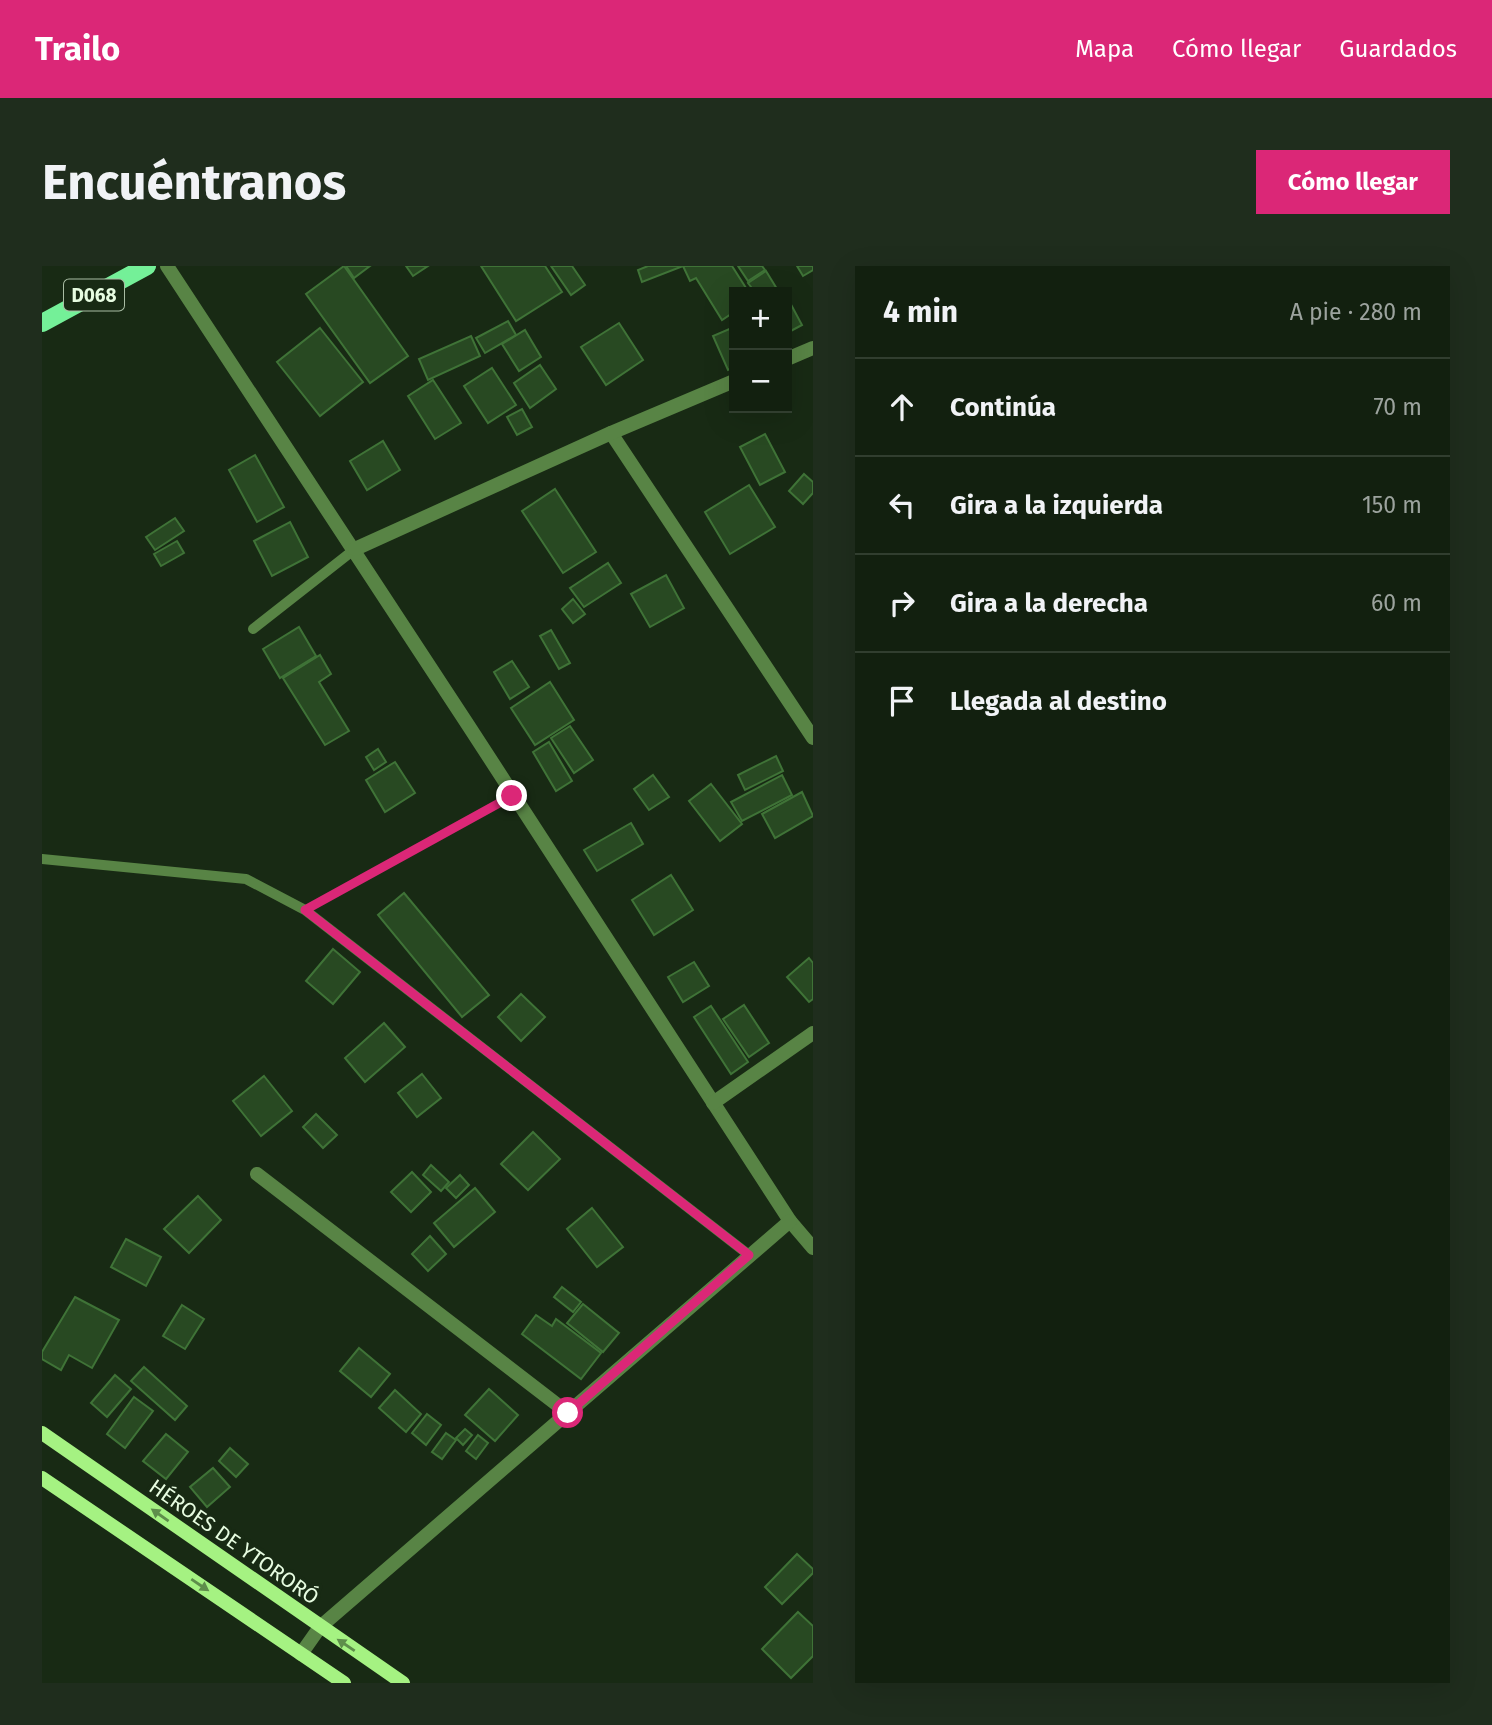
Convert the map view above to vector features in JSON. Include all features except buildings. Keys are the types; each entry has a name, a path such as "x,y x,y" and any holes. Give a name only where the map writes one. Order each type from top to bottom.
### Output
{"main road":[{"name":"D068","path":"42,323 147,266"}],"street":[{"path":"167,266 355,549 512,796 789,1221 813,1248"},
{"path":"792,357 813,348"},
{"path":"355,549 611,433 729,383"},
{"path":"611,433 813,738"},
{"path":"713,1103 813,1033"},
{"path":"257,1174 568,1413"},
{"path":"301,1654 320,1627 789,1221"},
{"name":"HÉROES DE YTORORÓ","path":"42,1433 403,1683"},
{"path":"42,1478 344,1683"}],"lane":[{"path":"253,629 355,549"},
{"path":"42,859 246,879 305,910 749,1255"}],"path":[{"path":"305,910 512,796"}],"route":[{"path":"512,796 305,910 749,1255 568,1413"}]}
